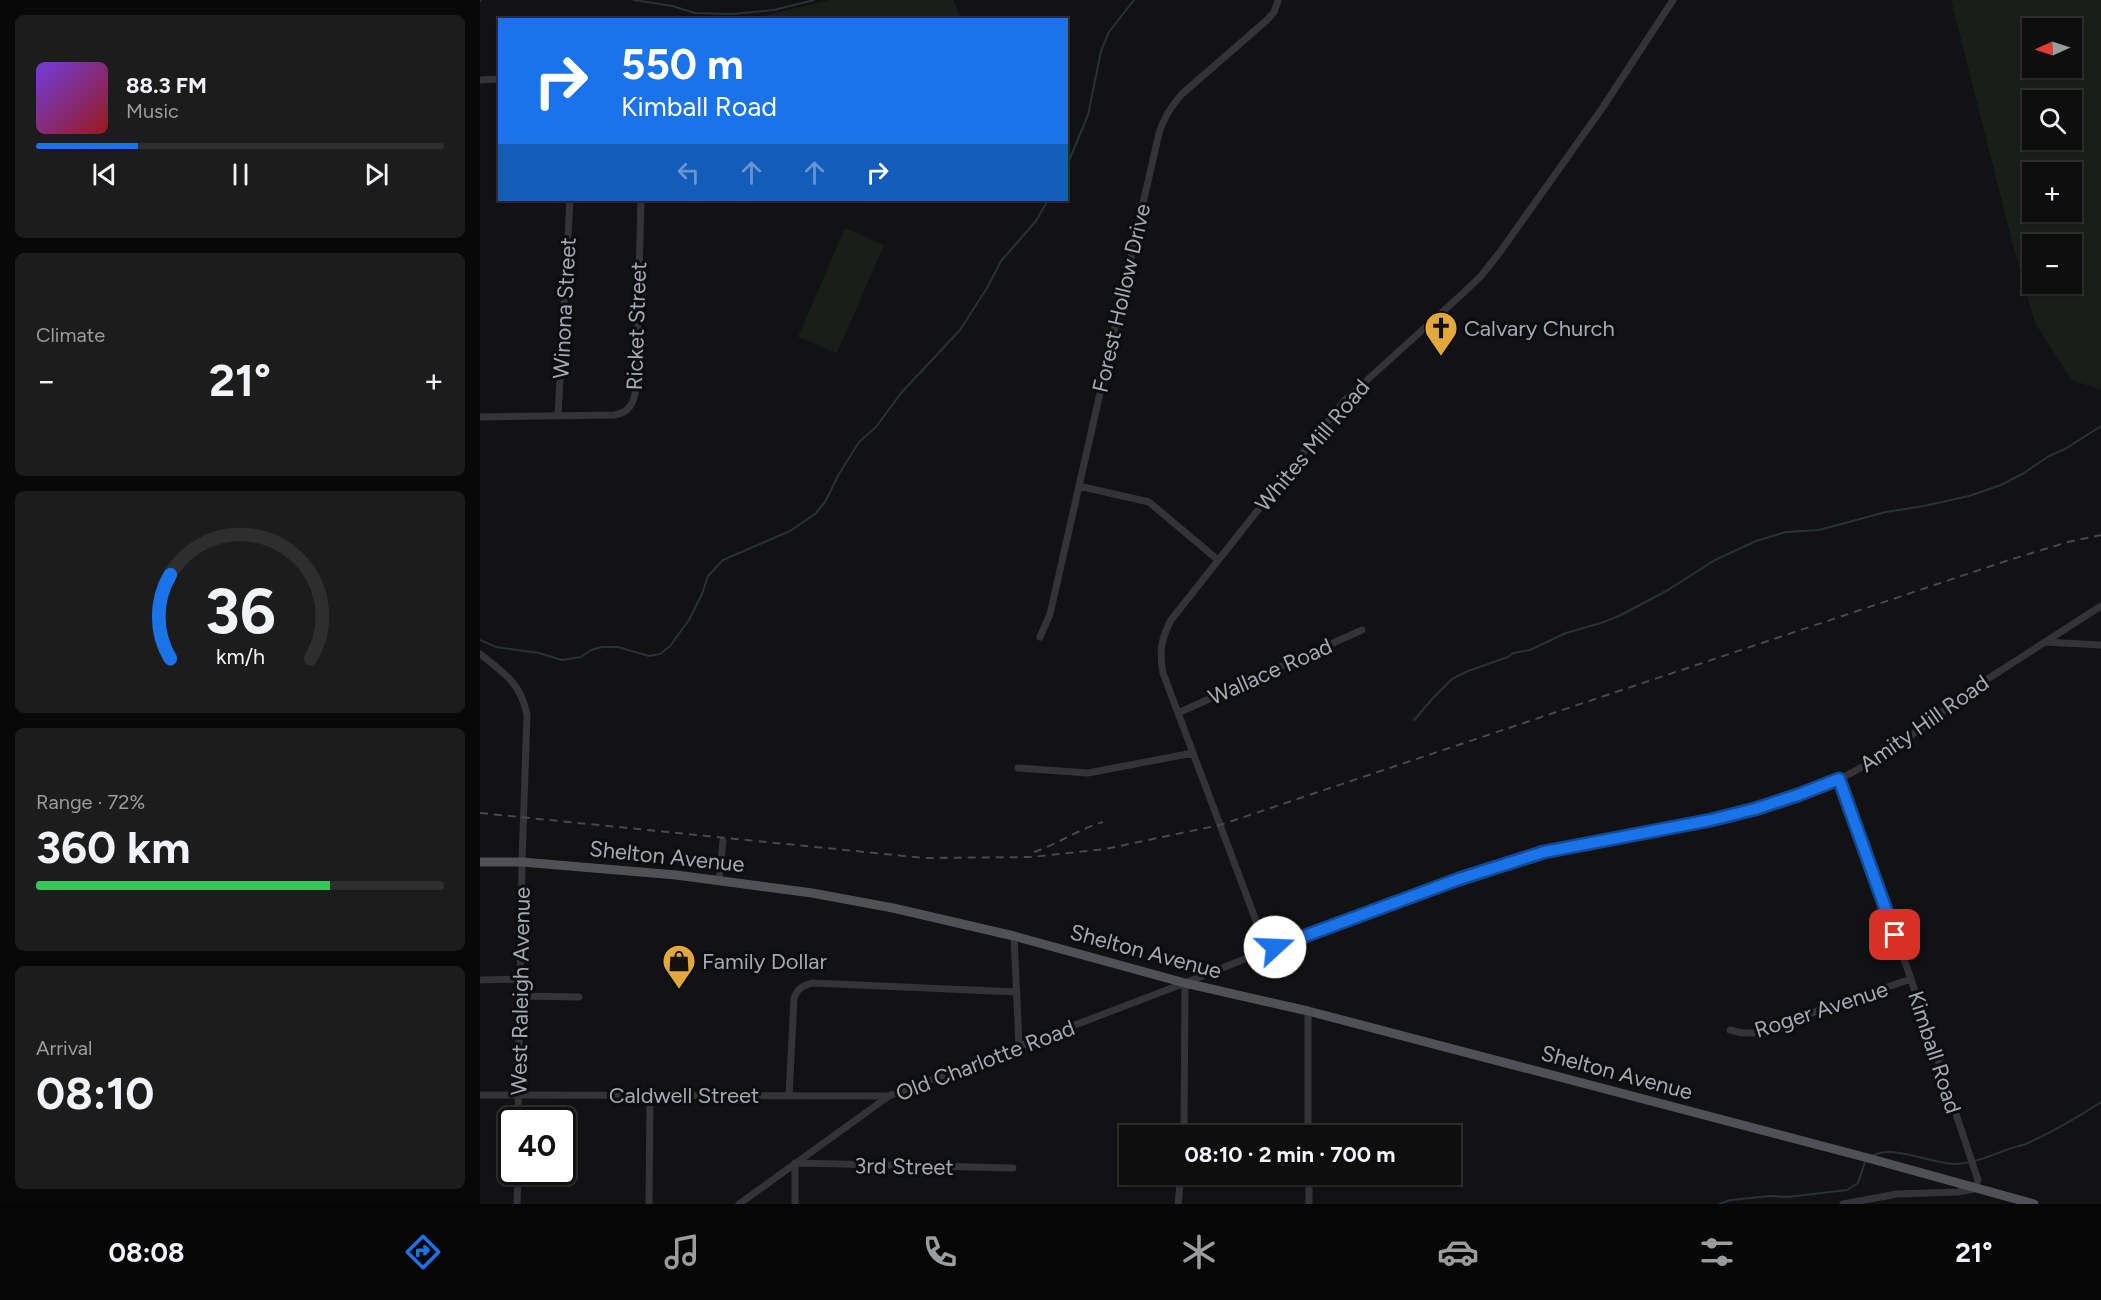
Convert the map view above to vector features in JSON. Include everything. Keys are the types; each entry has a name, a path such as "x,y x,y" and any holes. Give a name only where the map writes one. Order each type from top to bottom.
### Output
{"main road":[{"name":"Shelton Avenue","path":"480,862 522,862 719,880 812,893 893,908 1014,936 1185,983 1308,1011 1846,1152 2034,1204"}],"street":[{"name":"Whites Mill Road","path":"1267,950 1163,673 1160,655 1162,636 1171,620 1345,400 1460,296 1494,260 1603,107 1673,0"},
{"name":"Forest Hollow Drive","path":"1040,637 1050,614 1156,144 1164,118 1182,94 1267,20 1274,12 1278,2"},
{"path":"480,80 498,80"},
{"name":"Winona Street","path":"558,416 570,201"},
{"name":"Ricket Street","path":"480,417 622,414 632,404 636,388 640,201"},
{"path":"1079,486 1149,502 1218,560"},
{"name":"Amity Hill Road","path":"1185,983 1459,879 1544,852 1711,820 1755,809 1839,779 1896,747 1972,689 2101,606"},
{"name":"Wallace Road","path":"1178,713 1362,630"},
{"path":"2045,642 2101,645"},
{"name":"West Raleigh Avenue","path":"481,657 506,674 517,686 524,700 527,715 522,862 519,1107"},
{"path":"1018,768 1088,773 1193,753"},
{"name":"Kimball Road","path":"1839,779 1911,979 1978,1180 1974,1189"},
{"path":"719,880 723,841"},
{"path":"1014,936 1019,1046"},
{"path":"480,980 520,979"},
{"name":"Roger Avenue","path":"1730,1029 1742,1034 1754,1033 1911,979"},
{"path":"789,1096 794,998 804,985 813,983 1017,992"},
{"path":"1184,1125 1185,983"},
{"name":"Old Charlotte Road","path":"739,1204 889,1096 1185,983"},
{"path":"520,996 579,997"},
{"path":"1308,1011 1308,1125"},
{"name":"Caldwell Street","path":"480,1095 889,1096"},
{"path":"649,1204 650,1095"},
{"path":"795,1163 795,1204"},
{"name":"3rd Street","path":"795,1163 1013,1168"},
{"path":"517,1204 518,1185"},
{"path":"1178,1204 1180,1185"},
{"path":"1308,1185 1309,1204"},
{"path":"1843,1204 1897,1194 1958,1192 1974,1189"}],"shaded area":[{"path":"829,0 953,0 961,18 755,18"},
{"path":"1951,0 2101,0 2101,390 2072,380 2035,323 2027,294 2082,294 2082,234 2022,234 2022,277"},
{"path":"845,228 884,245 837,353 798,337"}],"waterway":[{"path":"634,0 672,6 695,13 732,14 774,10 814,0"},
{"path":"1068,163 1088,115 1101,51 1109,32 1134,0"},
{"path":"480,640 496,647 539,653 562,660 581,657 591,650 602,647 618,647 649,656 660,654 670,646 689,620 708,576 723,560 790,531 815,514 825,502 859,442 876,427 901,393 960,330 1001,261 1036,221 1047,201"},
{"path":"1414,720 1452,679 1513,653 1530,650 1566,633 1619,616 1668,590 1715,560 1756,541 1786,532 1819,530 1886,512 1969,496 2001,485 2024,473 2101,426"},
{"path":"1872,1156 1890,1152 1943,1163 1960,1164 1974,1161 2028,1143 2066,1124 2101,1102"},
{"path":"1719,1204 1731,1200 1770,1196 1788,1197 1847,1190 1858,1183 1865,1162"}],"railway":[{"path":"480,813 924,858 1032,857 1105,849 1220,825 2006,561 2068,542 2101,535"},
{"path":"1034,852 1103,822"}],"place":[{"name":"Calvary Church","path":"1441,357"},
{"name":"Family Dollar","path":"679,990"}],"route":[{"path":"1275,947 1459,879 1544,852 1711,820 1755,809 1839,779 1895,935"}]}
